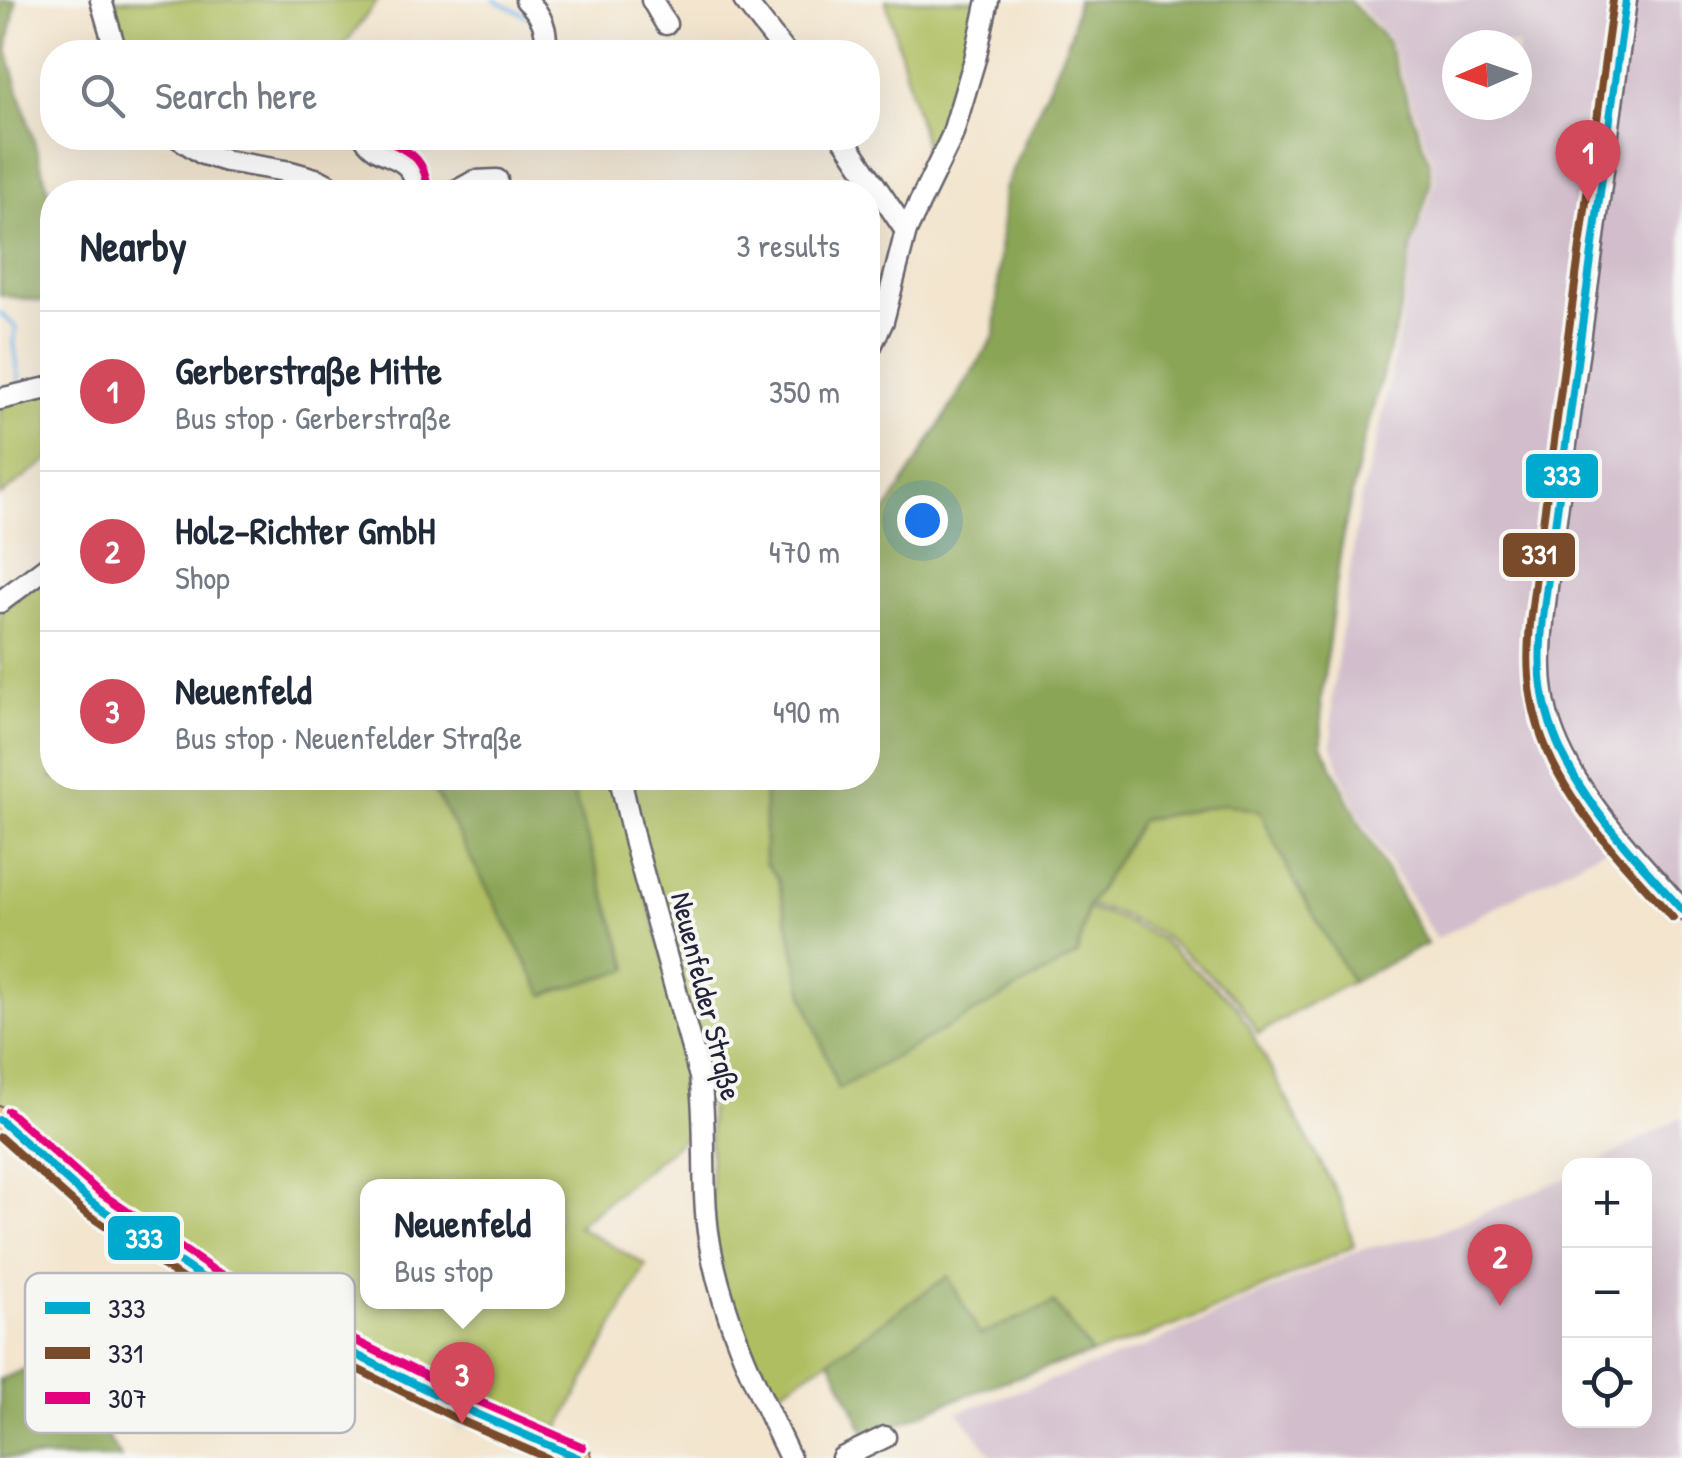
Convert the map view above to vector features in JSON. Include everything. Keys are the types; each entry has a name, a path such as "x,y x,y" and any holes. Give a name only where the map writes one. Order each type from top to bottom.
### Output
{"main road":[{"path":"0,1120 91,1202 196,1273"},
{"path":"355,1354 578,1458"}],"street":[{"path":"101,0 113,40"},
{"path":"526,0 541,18 547,40"},
{"path":"652,0 666,24"},
{"path":"744,0 776,40"},
{"path":"880,325 906,231 952,136 988,0"},
{"path":"1626,0 1550,563 1541,651 1543,696 1554,737 1589,802 1682,910"},
{"path":"196,150 226,162 319,180"},
{"path":"379,150 402,160 412,170 414,180"},
{"path":"851,150 871,180"},
{"path":"880,193 906,231"},
{"path":"0,399 40,390"},
{"path":"0,602 40,572"},
{"name":"Neuenfelder Straße","path":"623,790 700,1077 708,1232 718,1282 737,1337 790,1458"},
{"path":"842,1458 885,1437"}],"shaded area":[{"path":"1355,0 1682,0 1682,900 1624,838 1436,939 1363,821 1332,746 1332,698 1360,501 1379,432 1414,247 1435,183 1432,160 1390,39"},
{"path":"1682,1117 1682,1458 994,1458 958,1412 1143,1348 1359,1250 1436,1233 1562,1180 1562,1428 1652,1428 1652,1158 1605,1158"}],"green space":[{"path":"0,0 16,0 7,50 45,180 40,180 40,301 0,295"},
{"path":"106,0 378,0 348,40 118,40"},
{"path":"886,0 985,0 932,171"},
{"path":"1077,0 1349,0 1387,41 1429,162 1431,182 1412,246 1397,324 1362,446 1342,540 1321,699 1322,745 1427,944 1352,982 1292,877 1260,811 1225,804 1141,820 1087,909 1077,955 838,1089 805,998 778,879 765,863 765,790 880,790 880,522 995,335 1004,189 1071,34"},
{"path":"40,393 40,466 0,496 0,401"},
{"path":"40,580 40,790 434,790 544,995 629,968 572,790 619,790 688,1049 699,1126 577,1226 646,1265 559,1429 403,1369 355,1345 355,1273 214,1273 187,1259 96,1197 0,1108 0,609"},
{"path":"434,790 572,790 629,969 544,995"},
{"path":"629,790 765,790 765,863 778,879 805,998 838,1088 1077,955 1087,909 1116,917 1159,938 1237,1006 1341,1201 1354,1246 1192,1319 1092,1354 1054,1303 980,1335 948,1277 769,1398 724,1290 712,1227 709,1101"},
{"path":"1225,804 1260,811 1292,877 1352,982 1258,1034 1239,1002 1160,934 1117,913 1088,906 1140,820"},
{"path":"948,1276 980,1335 1054,1303 1092,1354 978,1391 868,1439 830,1359"},
{"path":"25,1369 25,1433 105,1433 121,1458 0,1458 0,1379"}],"waterway":[{"path":"495,0 527,16"},
{"path":"0,313 16,327 20,387"}],"transit line":[{"name":"331","path":"1613,0 1532,605 1529,677 1534,713 1561,778 1602,837 1673,918"},
{"name":"333","path":"1626,0 1544,611 1541,677 1551,725 1578,783 1617,837 1682,910"},
{"name":"307","path":"404,150 419,162 426,180"},
{"name":"307","path":"8,1111 99,1192 220,1273"},
{"name":"333","path":"0,1120 91,1202 196,1273"},
{"name":"331","path":"0,1137 84,1212 174,1273"},
{"name":"307","path":"355,1340 466,1396 583,1447"},
{"name":"333","path":"355,1354 461,1407 578,1458"},
{"name":"331","path":"355,1368 547,1458"}],"place":[{"name":"Gerberstraße Mitte","path":"1588,202"},
{"name":"Holz-Richter GmbH","path":"1500,1306"},
{"name":"Neuenfeld","path":"462,1424"}]}
